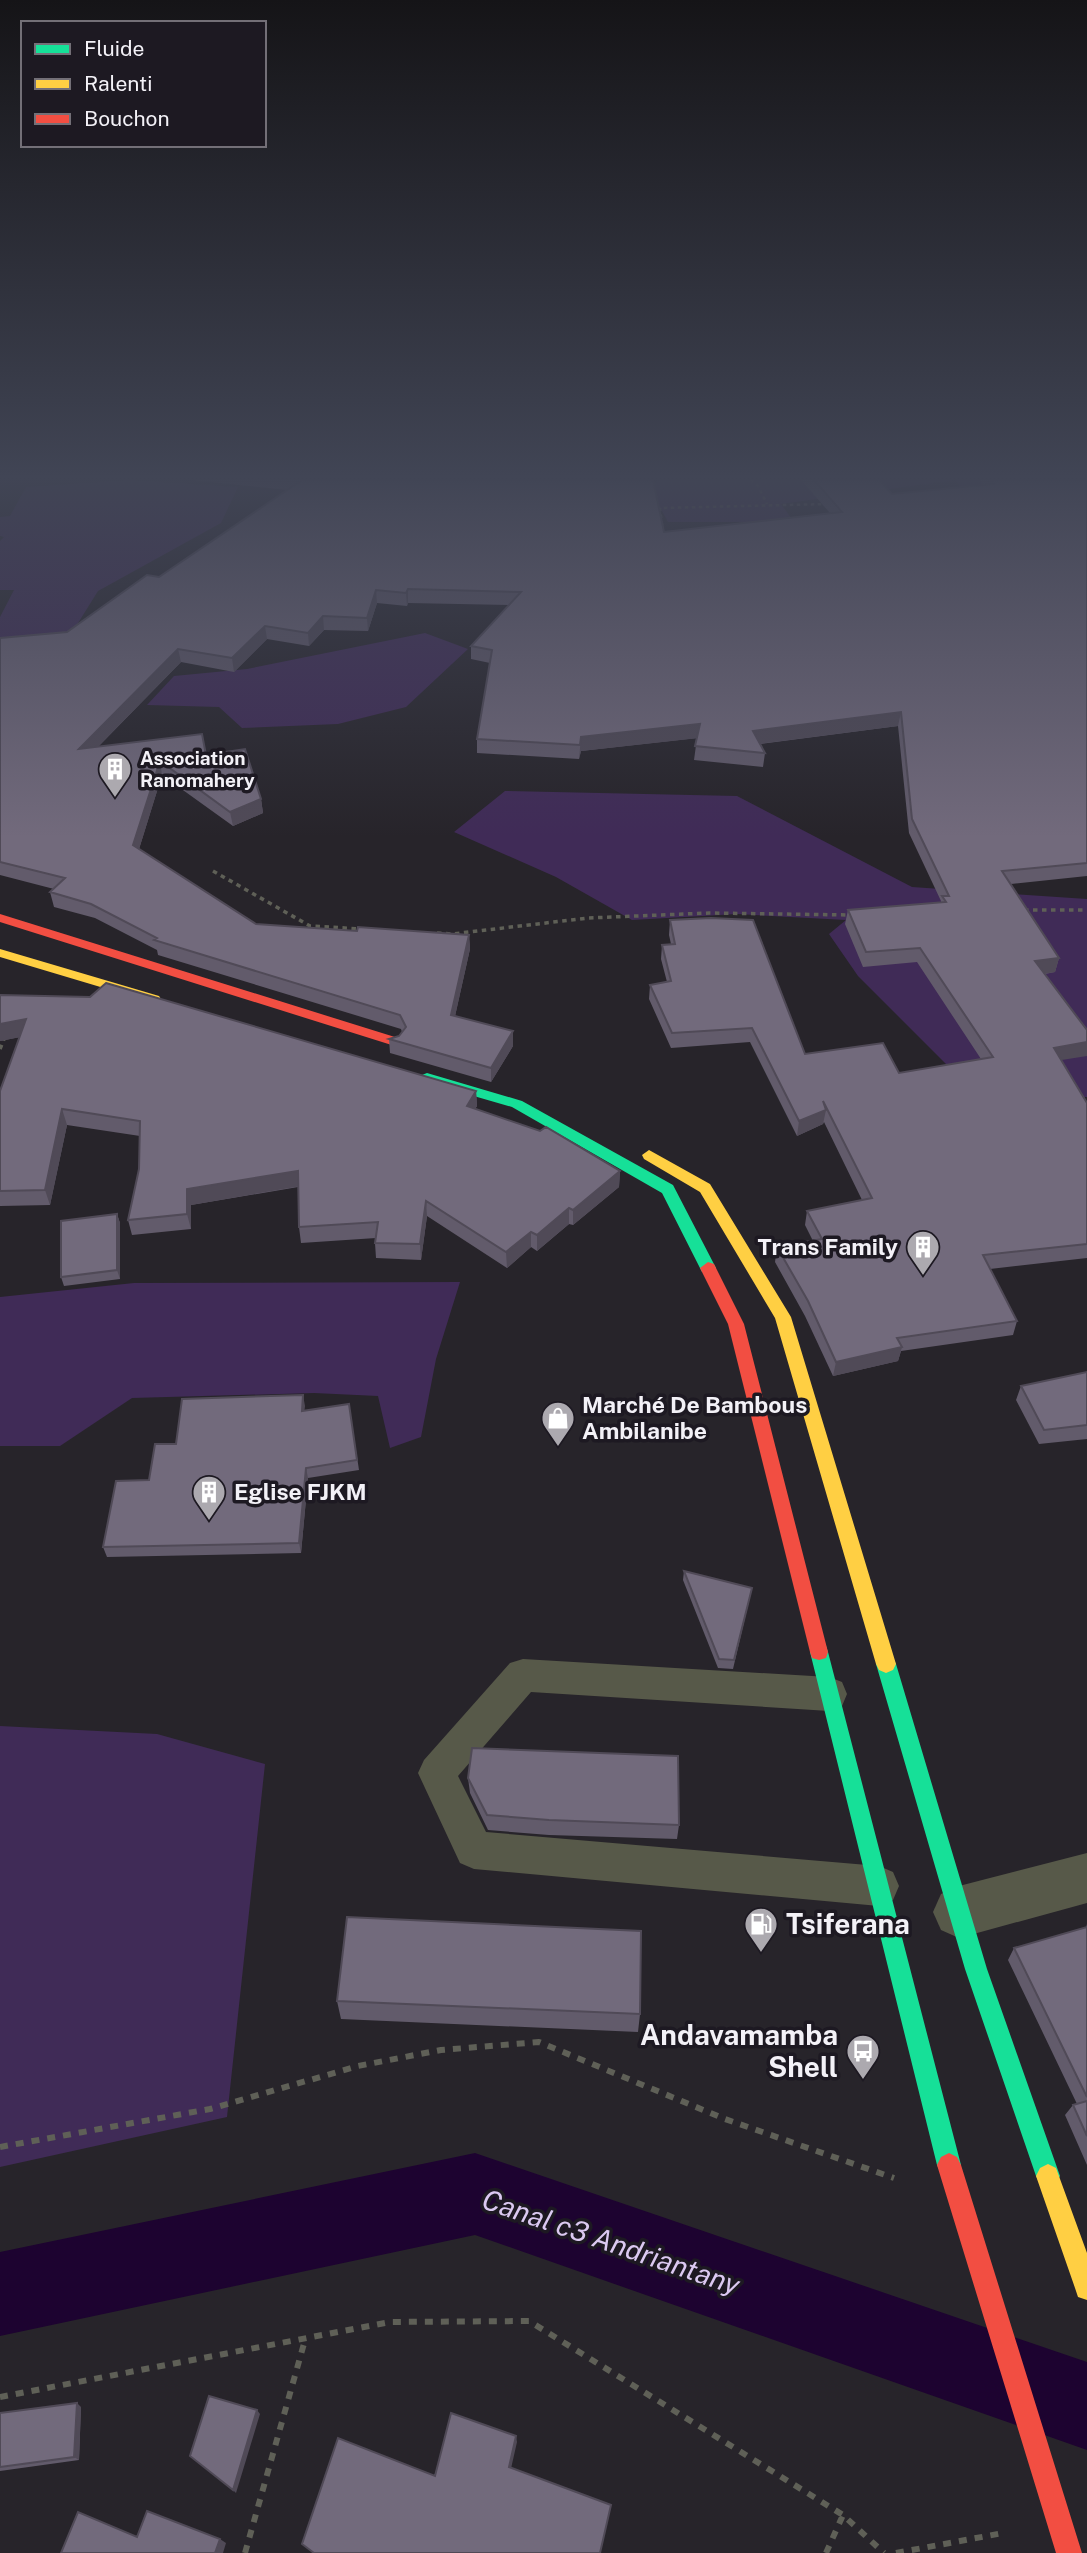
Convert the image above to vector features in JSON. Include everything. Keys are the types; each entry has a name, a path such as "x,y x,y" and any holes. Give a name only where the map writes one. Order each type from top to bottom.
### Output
{"street":[{"path":"0,918 455,1061"},
{"path":"0,953 167,1003"},
{"path":"410,1073 517,1104 668,1189 736,1324 958,2201 1039,2465 1069,2553"},
{"path":"636,1147 705,1188 783,1317 976,1969 1087,2286"},
{"path":"959,1912 1087,1878"}],"lane":[{"path":"829,1694 523,1675 437,1773 474,1850 879,1886"}],"path":[{"path":"213,871 310,926 375,929"},
{"path":"1023,910 1087,910"},
{"path":"426,932 452,934 628,916 709,913 864,915"},
{"path":"0,1049 33,964"},
{"path":"0,2147 210,2109 358,2066 441,2050 539,2042 725,2119 958,2201"},
{"path":"0,2397 390,2322 529,2321 843,2515 884,2553"},
{"path":"245,2553 305,2340"},
{"path":"826,2553 843,2515"},
{"path":"896,2553 1059,2523"}],"shaded area":[{"path":"9,599 93,599 65,644 0,647 0,617"},
{"path":"425,633 468,649 406,707 338,724 242,728 219,707 147,705 174,676 247,669"},
{"path":"505,791 737,796 912,887 1087,899 1087,1097 979,1097 858,976 829,934 846,920 737,914 632,920 556,877 454,832"},
{"path":"460,1282 436,1359 421,1437 390,1448 378,1396 314,1393 132,1398 60,1446 0,1446 0,1297 134,1283"},
{"path":"0,1726 157,1734 265,1764 227,2117 0,2167"}],"building":[{"path":"113,599 373,599 367,618 323,616 308,633 265,626 232,658 178,649 79,749 202,734 206,755 245,749 261,799 230,812 160,761 133,845 256,924 357,931 358,927 469,935 451,1015 513,1031 491,1068 389,1039 399,1036 406,1027 400,1015 154,940 157,938 91,904 50,892 65,878 0,862 0,638 67,632"},
{"path":"514,599 1087,599 1087,863 1002,871 1059,958 1035,961 1087,1030 1087,1042 1054,1048 1087,1103 1087,1244 983,1255 1017,1321 897,1338 902,1347 836,1362 808,1301 777,1247 822,1239 807,1211 872,1198 823,1101 826,1110 799,1121 752,1028 672,1033 650,985 671,981 662,945 675,944 670,920 753,920 805,1054 883,1043 899,1073 993,1057 920,948 866,952 848,910 946,902 942,896 949,896 912,819 901,712 753,731 765,753 695,746 700,724 581,737 580,745 477,739 492,650 471,646"},
{"path":"106,983 476,1091 467,1106 540,1131 546,1127 620,1171 573,1210 569,1208 537,1235 531,1232 506,1252 426,1201 420,1244 375,1243 378,1222 299,1227 298,1171 187,1189 187,1214 128,1220 139,1169 140,1121 62,1109 45,1190 0,1191 0,1091 26,1019 0,1024 0,995 90,997"},
{"path":"117,1214 117,1270 61,1277 61,1221"},
{"path":"1087,1372 1087,1425 1044,1430 1021,1386"},
{"path":"303,1395 302,1411 349,1404 357,1460 306,1468 299,1543 103,1547 116,1481 149,1480 155,1444 176,1444 182,1399"},
{"path":"684,1571 752,1588 734,1660 719,1659"},
{"path":"472,1748 678,1756 679,1825 487,1815 468,1778"},
{"path":"347,1917 641,1931 640,2014 337,2001"},
{"path":"1087,1927 1087,2097 1014,1948"},
{"path":"1087,2101 1087,2136 1073,2105"},
{"path":"209,2396 257,2410 233,2490 190,2456"},
{"path":"77,2403 74,2457 0,2467 0,2413"},
{"path":"451,2413 516,2436 509,2467 611,2505 600,2553 314,2553 302,2544 338,2438 435,2476"},
{"path":"147,2511 220,2539 215,2553 61,2553 78,2512 137,2537"}],"waterway":[{"name":"Canal c3 Andriantany","path":"0,2294 475,2194 1087,2406"}],"traffic: fast":[{"path":"427,1078 517,1104 668,1189 708,1268"},
{"path":"819,1652 949,2165"},
{"path":"886,1664 976,1969 1048,2176"}],"traffic: slow":[{"path":"0,953 154,999"},
{"path":"649,1155 705,1188 783,1317 886,1664"},
{"path":"1048,2176 1087,2288"}],"traffic: jam":[{"path":"0,918 438,1055"},
{"path":"708,1268 736,1324 819,1652"},
{"path":"949,2165 1069,2553"}],"place":[{"name":"Association Ranomahery","path":"115,799"},
{"name":"Trans Family","path":"923,1277"},
{"name":"Marché De Bambous Ambilanibe","path":"558,1448"},
{"name":"Eglise FJKM","path":"209,1522"},
{"name":"Tsiferana","path":"761,1954"},
{"name":"Andavamamba Shell","path":"863,2081"}]}
